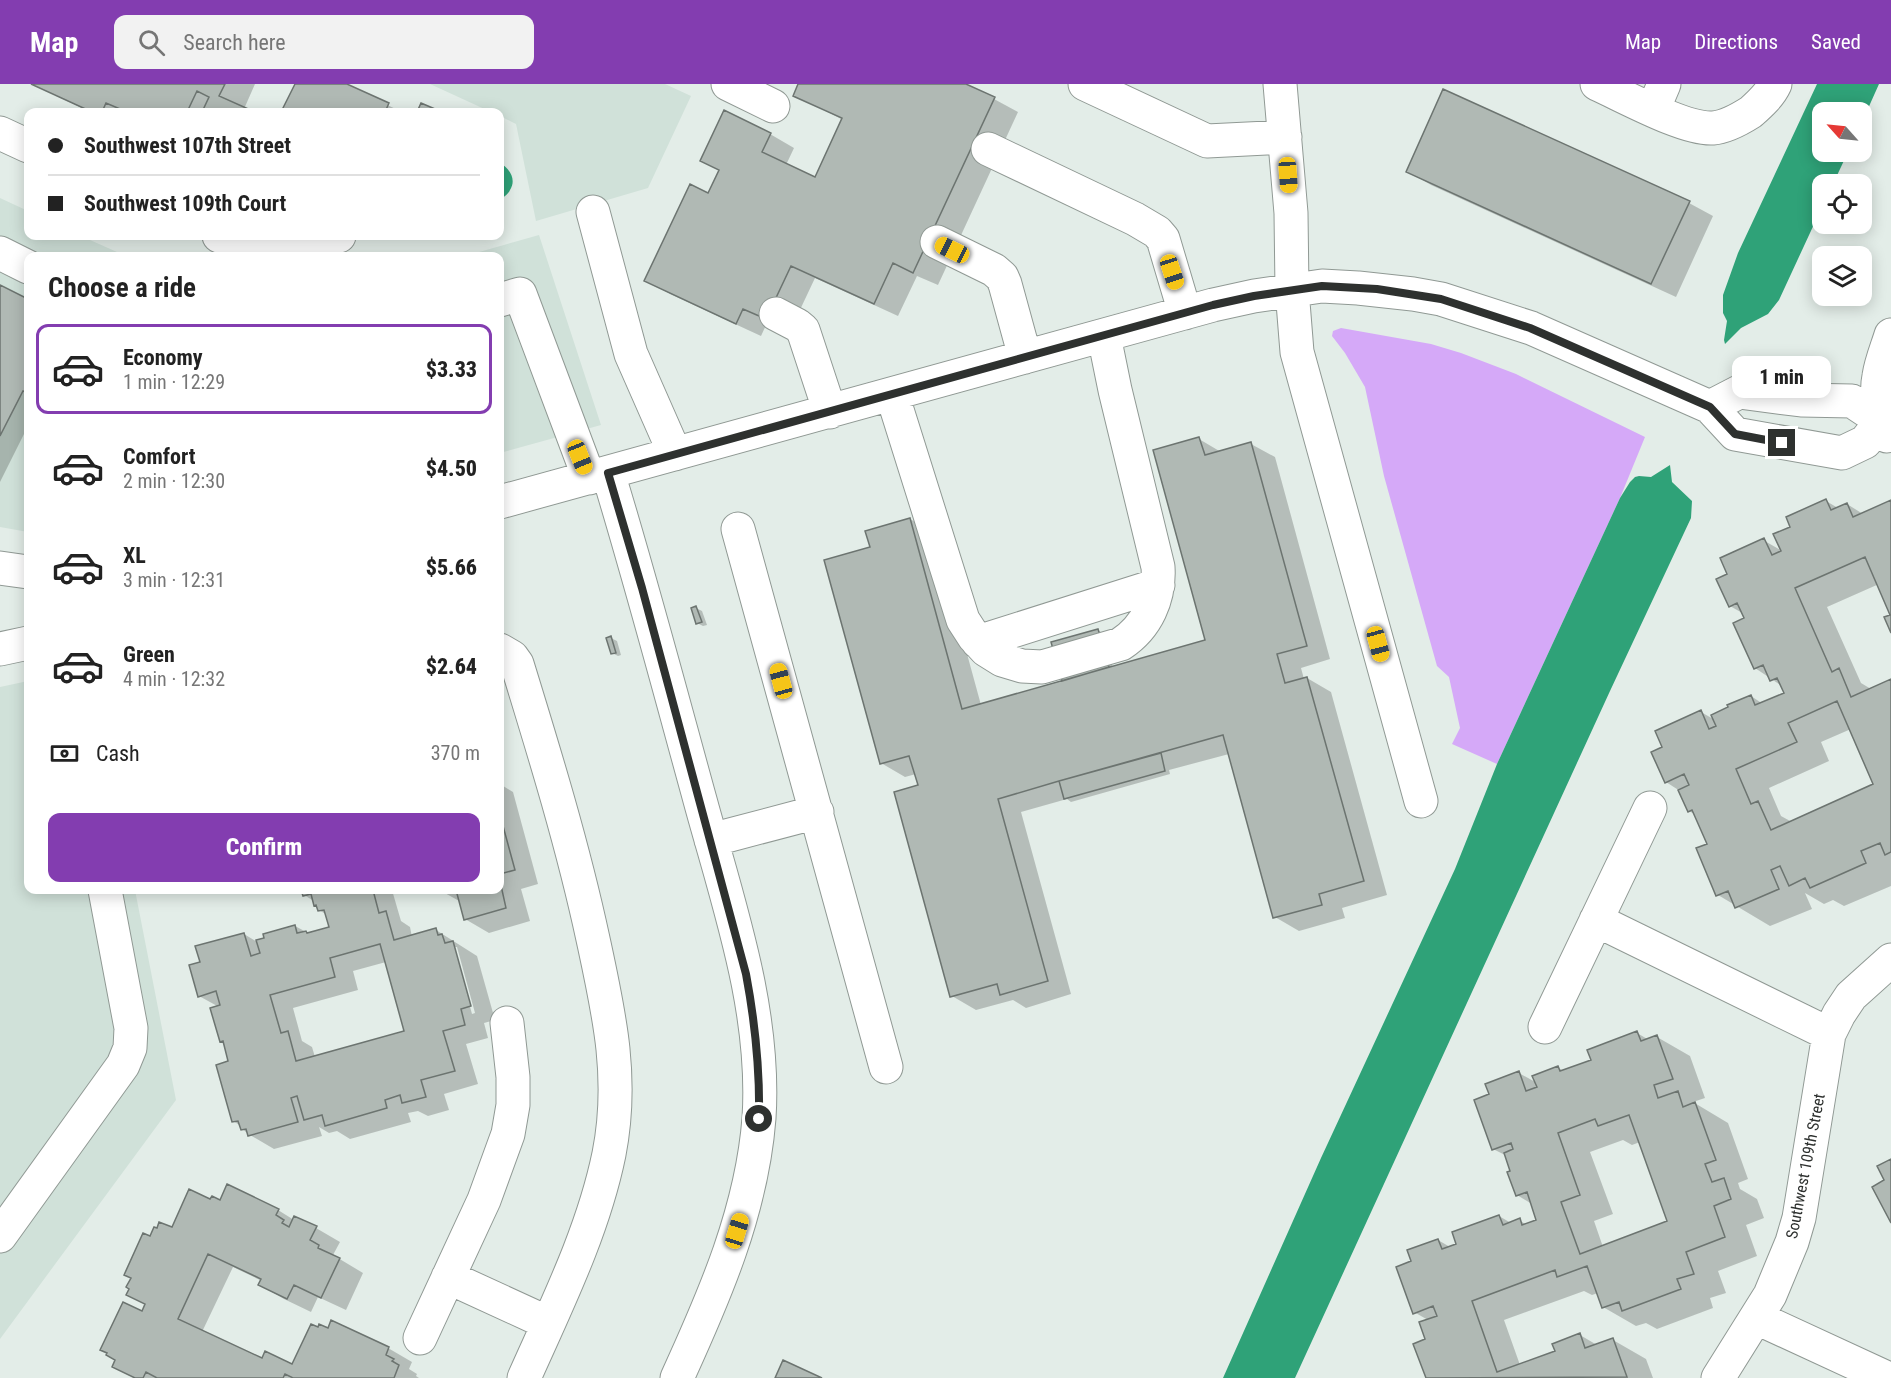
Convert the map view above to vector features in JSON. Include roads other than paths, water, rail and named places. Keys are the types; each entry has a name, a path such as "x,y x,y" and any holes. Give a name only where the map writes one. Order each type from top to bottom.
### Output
{"street":[{"path":"728,84 773,106"},
{"path":"1085,84 1207,141 1285,137"},
{"path":"1280,84 1292,231 1292,290 1297,352 1421,801"},
{"path":"1597,84 1658,97 1693,126 1713,128 1724,126 1744,116 1765,99 1775,84"},
{"path":"0,133 24,145"},
{"path":"988,149 1135,219 1157,232 1163,239 1185,313"},
{"path":"592,212 631,354 675,454"},
{"path":"229,240 264,252"},
{"path":"275,252 323,240"},
{"path":"937,243 994,270 1002,277 1025,357"},
{"path":"0,253 24,265"},
{"path":"504,501 1185,313 1254,296 1322,286 1358,288 1441,299 1530,328 1710,407 1735,434 1842,453 1886,432"},
{"path":"504,299 520,294 598,475 639,578 738,942 754,1016 759,1119 752,1173 737,1231 716,1290 677,1378"},
{"path":"776,314 803,330 830,412"},
{"path":"1886,432 1878,398 1878,377 1891,335"},
{"path":"892,394 963,620 986,650 1002,660 1035,668 1122,644 1145,622 1158,585 1158,567 1104,336"},
{"path":"1710,407 1739,392 1801,400 1852,401 1886,432"},
{"path":"738,529 886,1067"},
{"path":"0,568 24,571"},
{"path":"978,642 1158,585"},
{"path":"0,649 24,644"},
{"path":"504,652 518,664 571,844 608,1009 616,1070 610,1151 602,1186 573,1264 524,1378"},
{"path":"1545,1027 1650,808"},
{"path":"711,840 817,812"},
{"path":"0,1236 123,1065 130,1048 131,1028 106,894"},
{"path":"1596,920 1828,1034"},
{"name":"Southwest 109th Street","path":"1718,1378 1770,1295 1799,1218 1828,1034 1851,996 1891,960"},
{"path":"420,1338 484,1200 508,1134 513,1105 513,1077 507,1023"},
{"path":"448,1277 548,1323"},
{"path":"1757,1318 1887,1378"}]}
